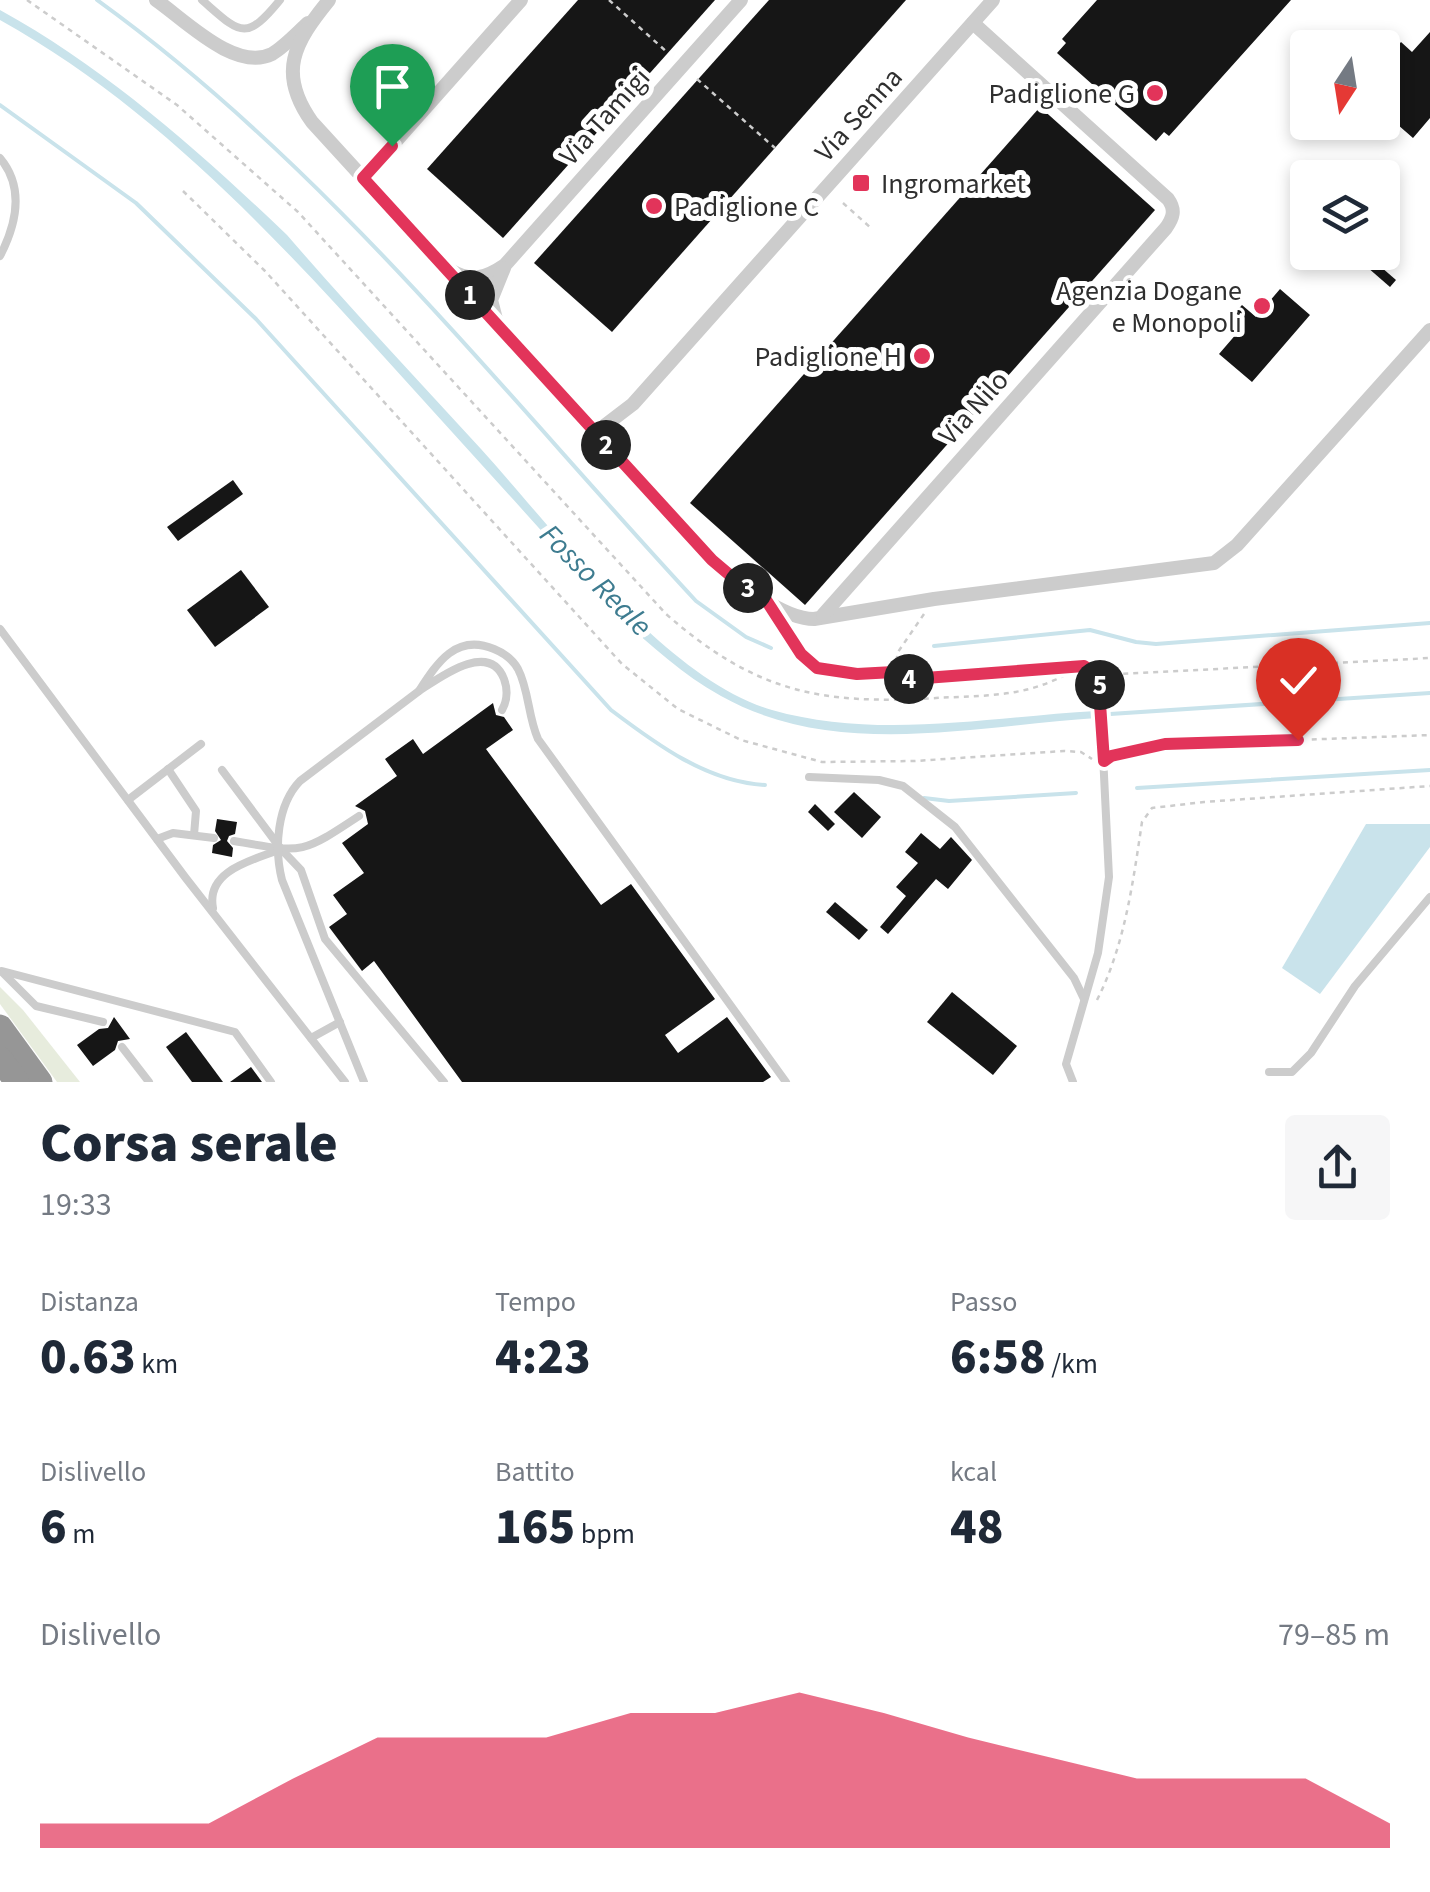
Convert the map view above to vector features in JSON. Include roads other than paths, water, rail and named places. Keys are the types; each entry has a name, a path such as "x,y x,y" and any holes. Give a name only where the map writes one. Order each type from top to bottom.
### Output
{"highway":[{"path":"0,1027 40,1082"},
{"path":"0,1059 17,1082"}],"street":[{"path":"156,0 231,54 252,59 273,54 329,0"},
{"path":"363,178 522,0"},
{"name":"Via Tamigi","path":"500,328 491,300 505,265 740,0"},
{"name":"Via Senna","path":"595,433 633,404 993,0"},
{"path":"316,16 294,58 293,91 312,122 712,560 766,600 803,618 1207,565 1221,560 1430,330"},
{"name":"Via Nilo","path":"823,614 1170,222 1172,205 972,23"},
{"path":"442,264 455,274 473,279 492,275 505,265"}],"lane":[{"path":"202,0 228,22 247,29 261,23 280,0"},
{"path":"0,158 7,166 16,195 15,226 0,256"},
{"path":"0,629 344,1082"},
{"path":"419,691 442,657 463,645 490,647 510,658 522,681 538,739 786,1082"},
{"path":"364,1082 282,880 282,810 295,787 419,691 460,665 488,664 500,671 506,682 502,710"},
{"path":"128,800 201,744"},
{"path":"1073,1082 1066,1064 1098,953 1109,877 1104,758"},
{"path":"168,769 196,811 194,835"},
{"path":"222,770 280,849 301,870 326,939 444,1082"},
{"path":"810,777 880,780 902,786 955,826 1074,978 1084,999"},
{"path":"234,841 280,849 308,848 359,816"},
{"path":"157,839 166,833 214,838"},
{"path":"219,921 211,903 214,886 236,867 280,849"},
{"path":"1270,1072 1292,1072 1310,1053 1356,986 1430,898"},
{"path":"1,971 36,1006 103,1022"},
{"path":"1,971 235,1032 272,1082"},
{"path":"310,1038 340,1022"},
{"path":"122,1047 149,1082"}],"water":[{"path":"0,10 78,58 151,113 287,235 614,599 692,668 732,693 772,710 852,724 933,724 1096,711 1097,718 954,731 858,733 811,728 765,716 707,688 619,617 252,217 108,91 0,20"},
{"path":"1366,824 1430,824 1430,847 1320,994 1282,968"}],"waterway":[{"path":"97,0 181,65 337,209 411,285 696,601 746,637 771,648"},
{"path":"0,105 136,203 256,319 611,710 664,748 703,769 765,785"},
{"path":"934,646 1090,630 1156,644 1430,623"},
{"name":"Fosso Reale","path":"1095,715 1430,693"},
{"path":"1137,788 1430,770"},
{"path":"924,798 949,801 1076,793"}],"place":[{"name":"Padiglione G","path":"1155,93"},
{"name":"Ingromarket","path":"861,183"},
{"name":"Padiglione C","path":"654,206"},
{"name":"Agenzia Dogane e Monopoli","path":"1262,306"},
{"name":"Padiglione H","path":"922,356"}]}
